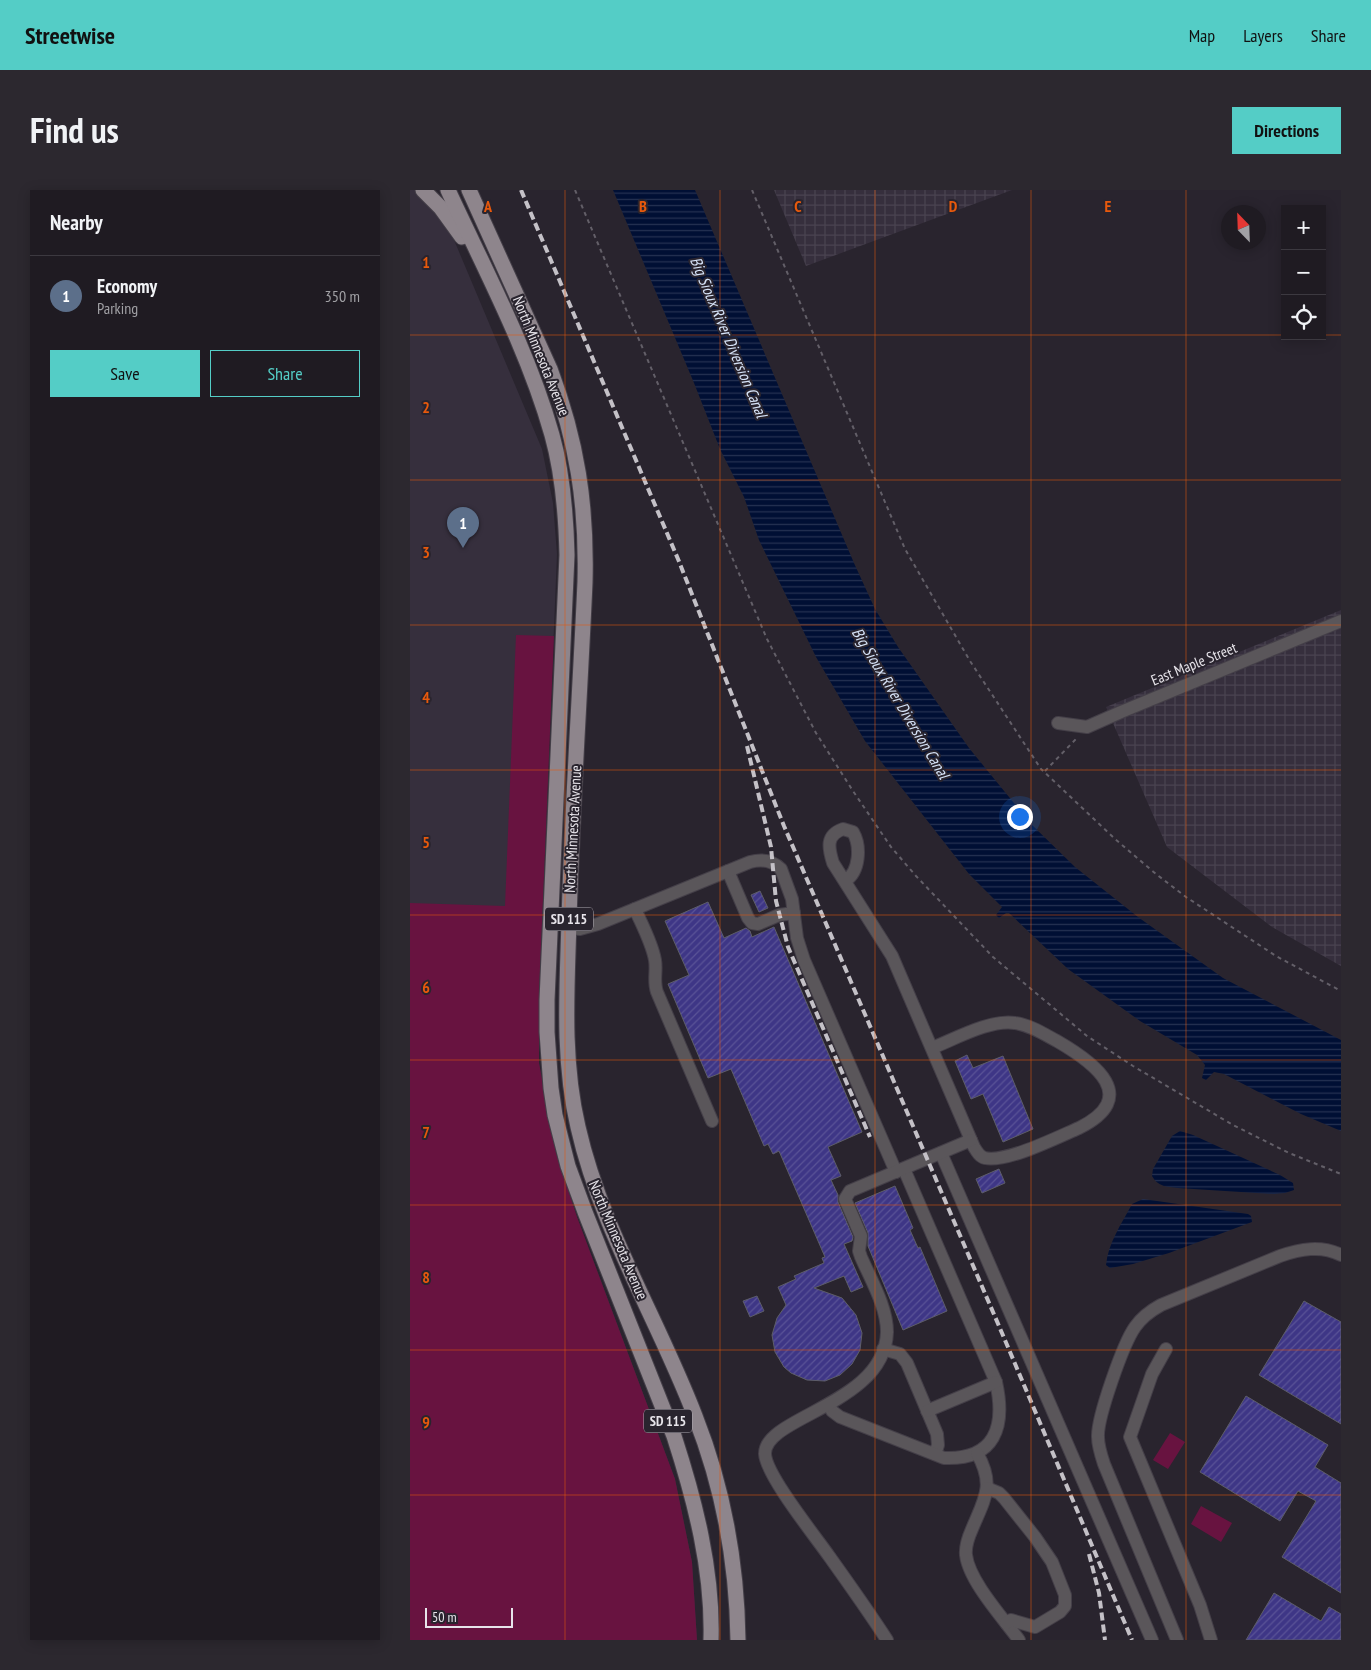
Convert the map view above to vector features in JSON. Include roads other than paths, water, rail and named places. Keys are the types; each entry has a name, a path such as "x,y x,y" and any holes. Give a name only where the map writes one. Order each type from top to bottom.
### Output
{"main road":[{"path":"424,190 457,229 495,290"},
{"name":"North Minnesota Avenue","path":"448,190 522,350 552,436 564,493 566,592 547,1000 548,1059 554,1106 561,1142 575,1187 674,1436 684,1467 700,1528 705,1560 711,1640"},
{"name":"North Minnesota Avenue","path":"469,190 550,369 574,445 582,494 585,522 585,582 566,979 566,1038 577,1124 591,1177 603,1207 679,1377 707,1448 723,1506 730,1543 735,1579 738,1640"}],"street":[{"name":"East Maple Street","path":"1058,723 1087,727 1341,620"},
{"path":"568,928 586,928 728,870 758,860 765,860 781,869 792,899 796,938 804,960 996,1382 1000,1398 1000,1415 996,1430 988,1445 977,1453 961,1459 944,1458 840,1418 832,1411 829,1404"},
{"path":"728,870 752,924 758,924 779,915 794,914"},
{"path":"845,881 892,956 971,1140 981,1157 987,1159 1001,1158 1079,1128 1089,1123 1106,1107 1110,1099 1105,1079 1088,1060 1030,1027 1002,1022 932,1048"},
{"path":"635,908 656,963 655,986 657,992 712,1122"},
{"path":"888,1640 781,1488 766,1461 766,1446 771,1438 788,1426 850,1391 867,1377 877,1365 884,1349 887,1332 885,1320 879,1299 859,1251 861,1236 845,1199 850,1191 971,1140"},
{"path":"941,1153 1152,1640"},
{"path":"1178,1640 1104,1464 1098,1445 1100,1424 1128,1338 1147,1313 1161,1305 1280,1256 1310,1249 1325,1249 1341,1255"},
{"path":"884,1349 900,1354 904,1358 938,1439 938,1445 934,1454"},
{"path":"1166,1349 1152,1374 1130,1437 1200,1605 1211,1640"},
{"path":"927,1411 996,1382"},
{"path":"977,1453 986,1473 987,1488 968,1537 965,1548 966,1556 972,1575 1019,1640"},
{"path":"987,1488 999,1493 1036,1537 1056,1570 1065,1594 1065,1606 1060,1612 1040,1625 1035,1627 1029,1626 1011,1620 1006,1623"}],"water":[{"name":"Big Sioux River Diversion Canal","path":"613,190 695,190 854,563 875,609 898,647 969,748 1031,824 1075,867 1138,917 1223,978 1341,1040 1341,1131 1301,1114 1224,1074 1214,1072 1206,1080 1202,1078 1205,1065 1197,1055 1140,1021 1068,969 1009,913 999,918 996,915 1002,907 969,874 865,741 816,657 759,540 744,497 720,449"},
{"path":"1180,1131 1193,1135 1280,1175 1293,1183 1294,1190 1274,1194 1178,1188 1160,1184 1152,1176 1153,1169 1172,1136"},
{"path":"1143,1199 1248,1214 1251,1216 1252,1222 1169,1253 1133,1264 1110,1268 1106,1265 1107,1257 1116,1233 1132,1204"}],"railway":[{"path":"521,190 678,559 784,826 1132,1640"},
{"path":"747,746 771,847 776,901 788,947 870,1137"},
{"path":"1089,1554 1099,1593 1105,1640"}],"place":[{"name":"Economy","path":"463,548"}]}
